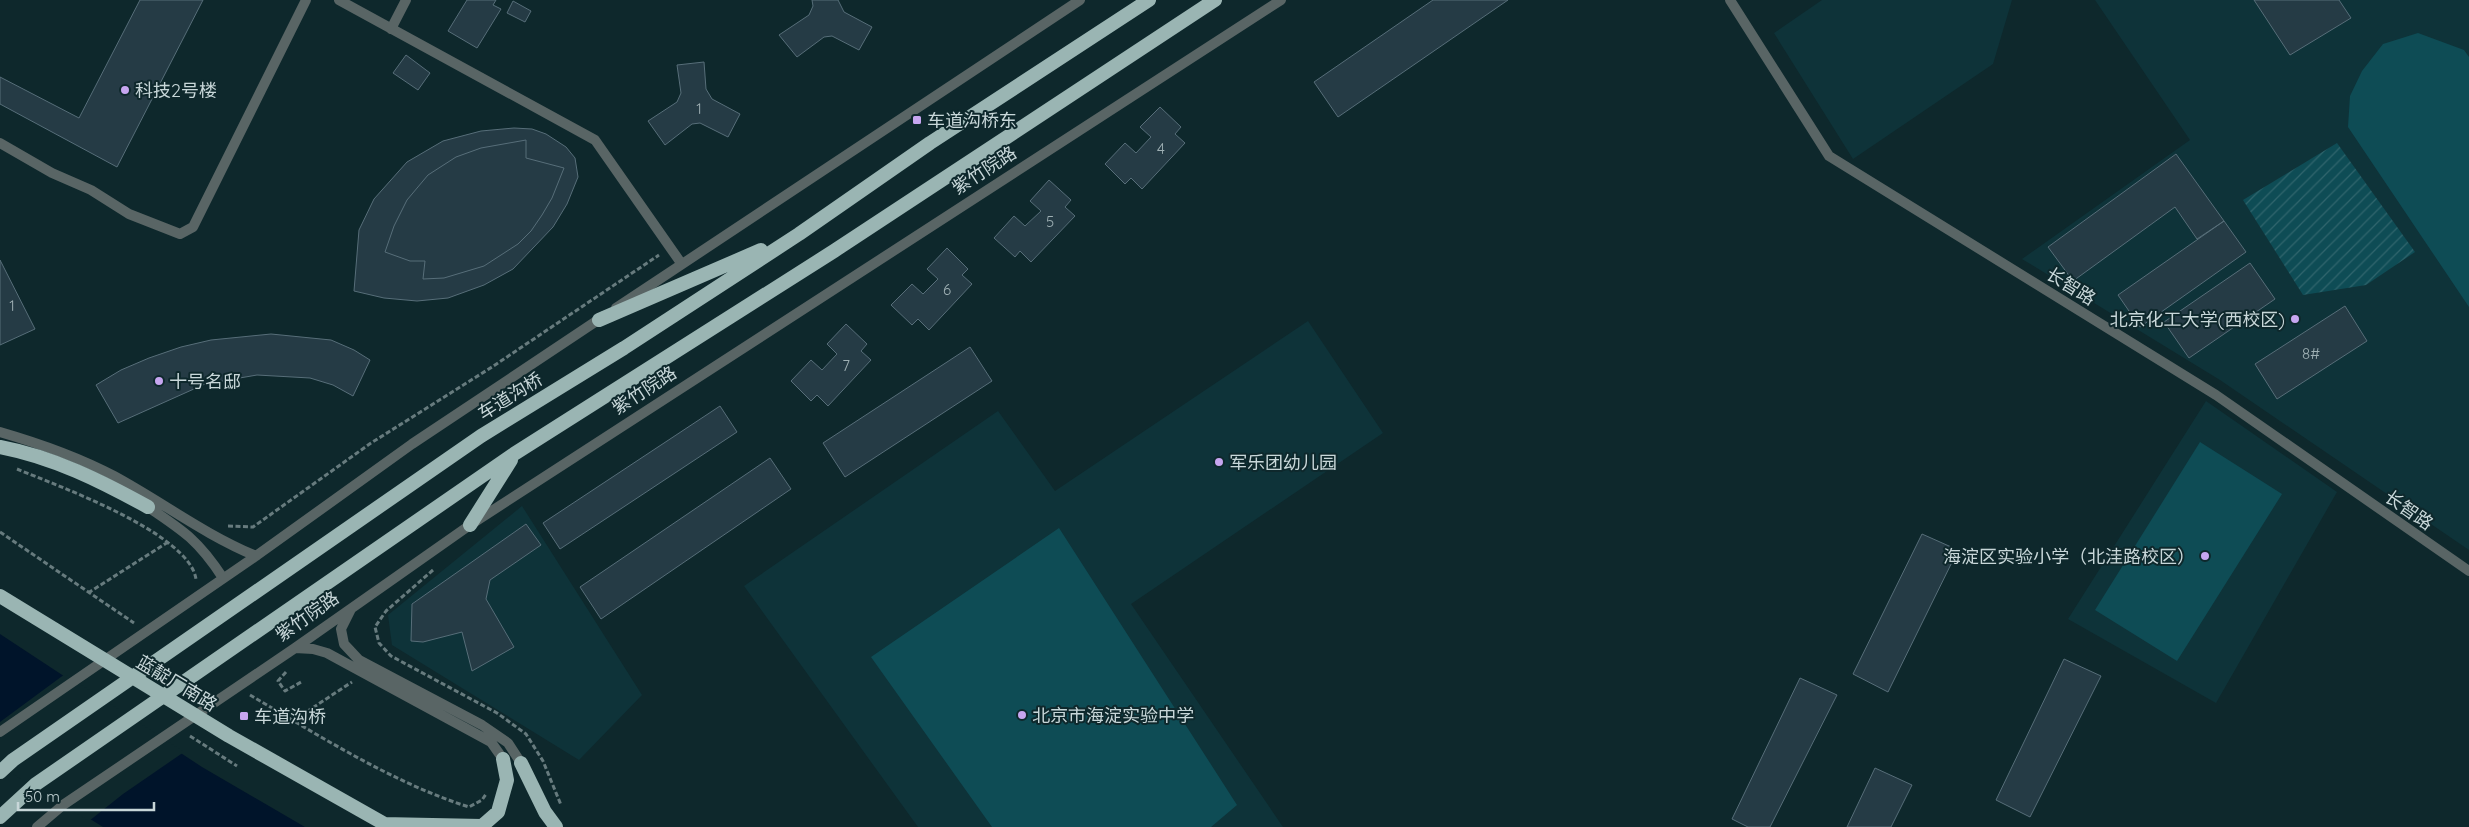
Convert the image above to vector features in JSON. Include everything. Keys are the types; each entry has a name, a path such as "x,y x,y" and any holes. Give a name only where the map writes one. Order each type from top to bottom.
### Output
{"highway":[{"path":"598,320 799,234 930,143 1149,0"},
{"name":"紫竹院路","path":"514,454 834,251 1214,0"},
{"name":"车道沟桥","path":"0,772 21,754 473,441 624,348 799,234"},
{"path":"0,447 19,450 65,466 150,503"},
{"path":"470,525 514,454"},
{"path":"0,818 36,784 514,454"},
{"name":"蓝靛厂南路","path":"0,596 229,736 387,826"},
{"path":"387,826 482,826 498,812 507,780 503,759"},
{"path":"522,763 546,812 556,827"}],"street":[{"path":"0,143 52,173 91,190 129,214 180,234 193,228 306,0"},
{"path":"338,0 595,140 681,263"},
{"path":"392,29 406,0"},
{"path":"0,732 256,556 360,481 681,263 1080,0"},
{"name":"紫竹院路","path":"37,827 62,805 295,648 470,525 1281,0"},
{"name":"长智路","path":"1730,0 1829,156 2216,395 2469,571"},
{"path":"0,432 69,456 112,475 190,535 207,553 223,578"},
{"path":"150,503 211,536 256,556"},
{"path":"351,608 341,629 344,644 359,660 491,742 503,759"},
{"path":"295,648 313,649 327,653 482,725 508,743 522,763"}],"path":[{"path":"223,524 230,527 253,527 371,443 492,367 670,248"},
{"path":"9,466 109,507 146,528 185,557 197,578 191,600"},
{"path":"0,532 137,625"},
{"path":"88,593 176,537"},
{"path":"438,566 386,611 375,627 379,643 391,656 497,713 526,734 543,760 563,810"},
{"path":"383,662 391,656"},
{"path":"273,662 286,672 278,681 285,691 303,681"},
{"path":"294,720 358,678"},
{"path":"244,691 392,775 452,802 468,807 482,800 490,787"},
{"path":"177,728 237,766"}],"shaded area":[{"path":"1822,0 2012,0 1993,64 1853,159 1774,33"},
{"name":"北京化工大学(西校区)","path":"2095,0 2469,0 2469,550 2220,380 2022,259 2190,140"},
{"path":"2418,33 2464,50 2469,57 2469,307 2348,127 2350,96 2362,71 2383,44"},
{"path":"2337,143 2415,252 2366,285 2303,295 2243,200"},
{"name":"北京市海淀实验中学","path":"1308,321 1383,433 1131,604 1283,827 918,827 744,586 998,411 1055,491"},
{"name":"海淀区实验小学（北洼路校区）","path":"2206,401 2337,492 2216,703 2068,619"},
{"path":"2200,442 2282,494 2177,661 2095,610"},
{"path":"522,506 642,695 579,760 392,645 388,615"},
{"path":"1059,528 1237,805 1211,827 992,827 871,657"},
{"path":"0,634 202,767 305,827 103,827 0,763"}],"pier":[{"path":"65,674 184,752 123,794 89,821 0,766 0,722"}],"building":[{"name":"科技2号楼","path":"140,0 203,0 117,167 0,104 0,77 79,118"},
{"path":"467,0 496,0 493,5 501,9 477,48 448,31"},
{"path":"812,0 838,0 844,12 872,27 859,50 832,36 824,37 797,57 779,35 809,15 813,6"},
{"path":"1433,0 1508,0 1338,117 1314,82"},
{"path":"2254,0 2339,0 2351,18 2290,55"},
{"path":"513,1 531,11 525,22 507,13"},
{"path":"406,55 430,73 418,90 393,73"},
{"path":"704,62 706,89 712,99 740,114 728,137 700,123 692,124 665,145 648,121 677,102 681,93 677,65"},
{"path":"1160,107 1181,127 1175,134 1185,143 1142,189 1131,178 1125,184 1105,164 1125,143 1136,153 1151,137 1140,127"},
{"path":"514,128 532,129 546,134 566,147 575,158 578,177 567,204 553,227 513,269 484,285 448,298 417,301 384,298 354,291 359,230 374,199 407,162 443,141 481,131"},
{"path":"526,140 526,158 564,168 552,198 542,215 531,231 518,244 484,266 444,278 423,279 425,261 410,261 385,252 394,226 407,200 428,175 456,157 481,148"},
{"path":"2176,154 2224,221 2197,239 2175,207 2073,281 2048,247"},
{"path":"1049,180 1071,200 1065,207 1075,216 1031,262 1020,251 1015,257 994,238 1014,216 1025,226 1041,211 1030,201"},
{"path":"2224,221 2246,252 2140,327 2118,295"},
{"path":"947,248 968,269 962,275 972,284 929,330 918,319 912,325 891,305 912,284 923,294 938,279 927,269"},
{"path":"0,260 35,329 0,345"},
{"path":"2250,263 2275,299 2189,358 2164,322"},
{"path":"2345,306 2367,341 2277,399 2255,364"},
{"path":"846,324 867,344 861,351 871,360 828,406 817,395 811,401 791,381 811,360 822,370 837,354 827,344"},
{"name":"十号名邸","path":"271,334 331,340 354,350 370,360 353,396 333,385 310,378 257,375 205,384 118,423 96,385 121,370 181,347 211,340"},
{"path":"970,347 992,381 845,477 823,443"},
{"path":"720,406 737,432 560,549 543,523"},
{"path":"770,458 791,489 601,619 580,587"},
{"path":"526,524 541,545 490,580 486,599 514,647 472,671 462,632 423,642 411,641 412,604"},
{"path":"1922,534 1958,550 1888,692 1853,674"},
{"path":"2064,659 2101,676 2030,817 1996,800"},
{"path":"1800,678 1837,695 1770,827 1748,827 1732,819"},
{"path":"1875,768 1912,785 1891,827 1847,827"}],"place":[{"name":"科技2号楼","path":"125,90"},
{"name":"车道沟桥东","path":"917,120"},
{"name":"北京化工大学(西校区)","path":"2295,319"},
{"name":"十号名邸","path":"159,381"},
{"name":"军乐团幼儿园","path":"1219,462"},
{"name":"海淀区实验小学（北洼路校区）","path":"2205,556"},
{"name":"北京市海淀实验中学","path":"1022,715"},
{"name":"车道沟桥","path":"244,716"}]}
